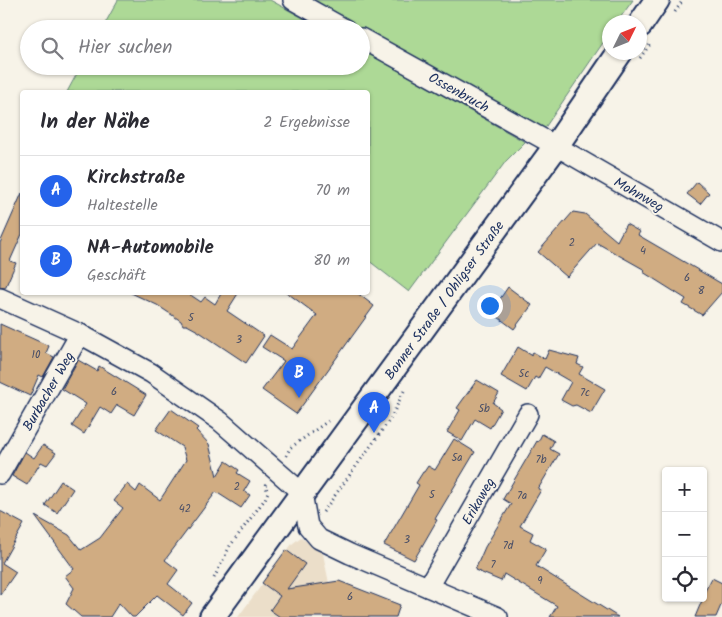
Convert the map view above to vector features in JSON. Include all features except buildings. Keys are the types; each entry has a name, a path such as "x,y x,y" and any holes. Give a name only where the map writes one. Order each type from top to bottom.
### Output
{"main road":[{"path":"646,15 656,0"},
{"name":"Bonner Straße / Ohligser Straße","path":"212,617 556,146 615,60"}],"street":[{"path":"293,0 329,20"},
{"name":"Ossenbruch","path":"370,43 556,146"},
{"name":"Mohnweg","path":"556,146 722,242"},
{"path":"0,298 80,334 151,373 220,421 302,493 308,526 319,539 498,617"},
{"name":"Burbacher Weg","path":"0,474 80,334"},
{"name":"Erikaweg","path":"428,587 528,414"}],"shaded area":[{"path":"301,537 323,554 336,617 238,617 292,544"}],"green space":[{"path":"118,0 270,0 307,20 107,20"},
{"path":"306,0 633,0 622,15 602,15 602,44 544,129 370,34 370,20 340,20"},
{"path":"370,54 525,142 506,161 409,292 370,262 370,90 68,90 76,75 370,75"}],"place":[{"name":"NA-Automobile","path":"299,398"},
{"name":"Kirchstraße","path":"374,433"}]}
